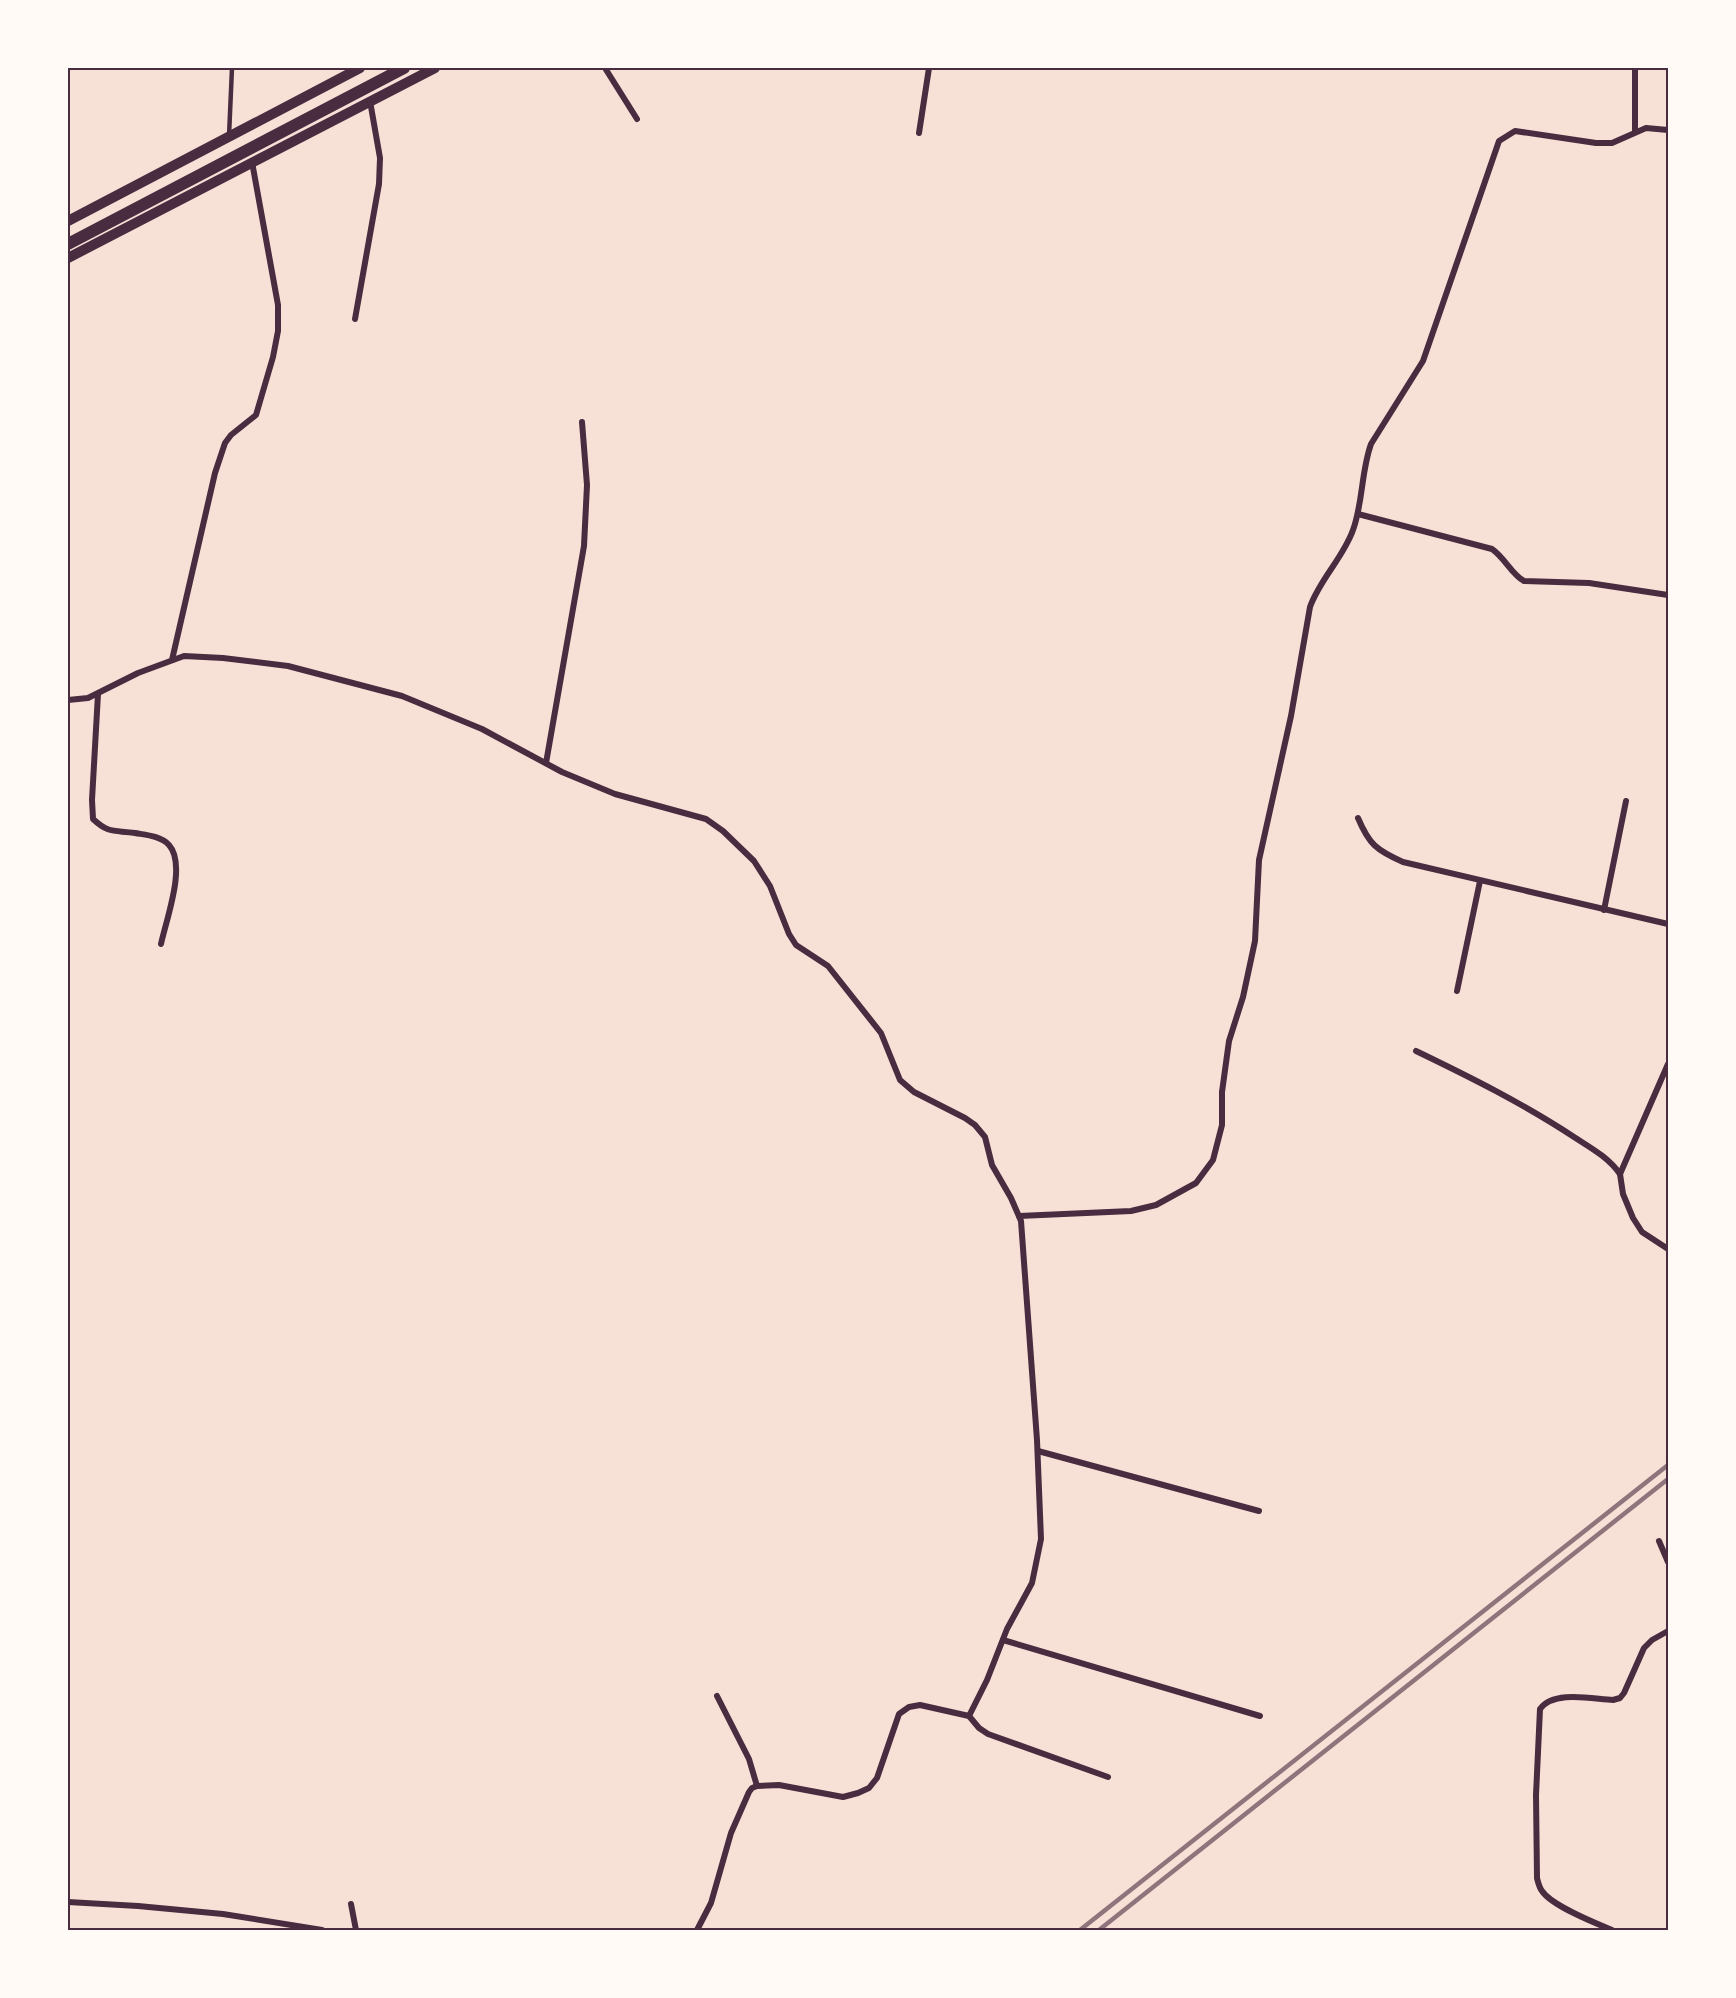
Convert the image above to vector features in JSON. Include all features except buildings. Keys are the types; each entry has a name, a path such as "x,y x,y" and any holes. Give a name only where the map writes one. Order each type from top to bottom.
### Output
{"main road":[{"path":"68,244 404,68"}],"street":[{"path":"68,221 360,68"},
{"path":"68,258 435,68"},
{"path":"605,68 638,119"},
{"path":"919,133 929,68"},
{"path":"1635,68 1635,132"},
{"path":"355,319 379,184 378,142 370,101"},
{"path":"1019,1216 1131,1211 1156,1205 1196,1183 1213,1161 1222,1125 1222,1092 1229,1041 1243,997 1255,941 1259,860 1291,716 1310,607 1315,594 1346,548 1358,514 1371,444 1423,361 1499,141 1515,131 1596,143 1612,143 1646,128 1668,130"},
{"path":"172,660 215,473 225,443 231,435 256,415 278,331 278,305 252,162"},
{"path":"546,763 584,546 587,485 582,422"},
{"path":"1358,514 1492,549 1503,556 1517,577 1524,581 1589,583 1668,595"},
{"path":"68,700 88,698 138,673 184,656 288,666 402,696 482,729 546,763 615,794 706,819 723,831 754,861 770,886 789,934 796,945 828,966 881,1033 900,1080 914,1092 965,1118 975,1125 985,1137 992,1165 1019,1216 1038,1451 1041,1539 1032,1583 1003,1640 969,1716"},
{"path":"98,694 93,819 104,830 155,837 168,844 176,858 176,881 161,944"},
{"path":"1604,910 1626,801"},
{"path":"1358,818 1366,837 1376,848 1403,862 1668,924"},
{"path":"1457,991 1480,881"},
{"path":"1416,1051 1473,1078 1559,1127 1604,1156 1620,1174"},
{"path":"1668,1064 1620,1174 1623,1194 1633,1218 1642,1232 1668,1249"},
{"path":"1038,1451 1259,1510"},
{"path":"1659,1541 1668,1562"},
{"path":"1612,1930 1574,1913 1546,1897 1540,1890 1537,1878 1536,1795 1540,1710 1547,1701 1559,1699 1613,1700 1620,1698 1644,1648 1652,1640 1668,1631"},
{"path":"1003,1640 1260,1716"},
{"path":"717,1696 749,1759 757,1785"},
{"path":"697,1930 711,1903 731,1833 749,1792 757,1785 779,1785 843,1797 858,1794 869,1788 877,1778 899,1714 909,1707 920,1705 969,1716 979,1728 988,1734 1108,1777"},
{"path":"68,1902 223,1914 322,1930"},
{"path":"351,1904 356,1930"}],"lane":[{"path":"229,136 232,68"}],"railway":[{"path":"1080,1930 1668,1465"},
{"path":"1099,1930 1668,1479"}]}
